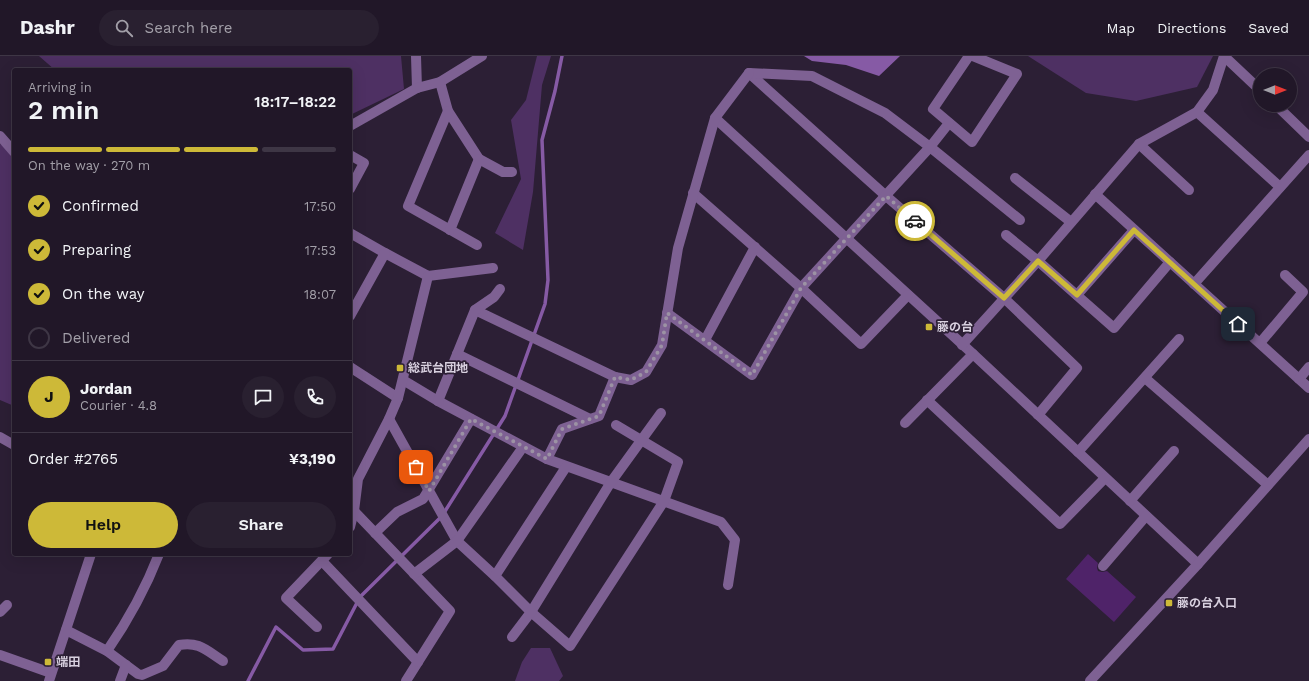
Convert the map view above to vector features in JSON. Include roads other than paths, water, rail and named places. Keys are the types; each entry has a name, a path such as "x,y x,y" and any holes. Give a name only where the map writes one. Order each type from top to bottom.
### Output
{"street":[{"path":"416,56 418,88"},
{"path":"352,125 418,88 440,82 482,56"},
{"path":"969,56 933,109 972,142 1017,74 973,56"},
{"path":"962,344 1038,261 1138,144 1197,112 1214,90 1224,56 1253,83"},
{"path":"475,310 615,377 631,380 646,372 662,345 678,248 715,118 749,73"},
{"path":"749,73 812,76 885,113 930,147 1020,220"},
{"path":"749,73 886,196 1004,298 1077,368 1038,415"},
{"path":"440,82 448,111 479,159 503,172 512,172"},
{"path":"448,111 408,206 477,245"},
{"path":"1197,112 1280,187"},
{"path":"1283,112 1309,137"},
{"path":"715,118 973,354 1198,564"},
{"path":"667,313 752,375 801,288 930,147 949,123"},
{"path":"0,136 12,150"},
{"path":"1138,144 1189,190"},
{"path":"1194,284 1309,155"},
{"path":"352,156 364,163 352,185"},
{"path":"450,230 479,159"},
{"path":"1014,178 1070,222"},
{"path":"693,193 801,288 861,344 908,295"},
{"path":"1094,194 1309,388"},
{"path":"1077,295 1134,230"},
{"path":"352,234 428,276 493,268"},
{"path":"1006,235 1114,328 1170,262"},
{"path":"705,340 755,247"},
{"path":"352,312 385,253"},
{"path":"1260,343 1303,292 1285,275"},
{"path":"352,519 358,479 389,419 398,398 428,276"},
{"path":"438,401 475,310 494,297 500,289"},
{"path":"1078,452 1179,339"},
{"path":"457,354 590,419"},
{"path":"905,423 973,354"},
{"path":"1299,379 1309,367"},
{"path":"352,368 398,398"},
{"path":"547,459 562,429 599,416 615,377"},
{"path":"1144,378 1268,485"},
{"path":"403,380 438,401 547,459 721,522 735,540 728,585"},
{"path":"927,400 1060,524 1105,478"},
{"path":"512,638 531,612 611,482 661,413"},
{"path":"389,419 457,541 531,612 570,646 664,501 678,462 616,425"},
{"path":"375,533 397,512 424,499 471,419"},
{"path":"0,437 12,444"},
{"path":"1090,681 1198,564 1309,439"},
{"path":"414,574 457,541 523,447"},
{"path":"1130,501 1174,451"},
{"path":"495,576 566,467"},
{"path":"354,511 450,611 406,681"},
{"path":"1104,566 1146,516"},
{"path":"0,655 50,677 90,556"},
{"path":"107,651 123,629 147,584 158,556"},
{"path":"317,627 286,598 325,558 418,662"},
{"path":"66,630 107,651 138,674 142,675 163,666 179,645 186,643 196,644 223,661"},
{"path":"120,681 126,665"}],"waterway":[{"path":"248,681 276,627 303,650 333,649 360,597 442,516 505,416 545,304 548,280 542,140 555,91 562,56"}],"place":[{"name":"藤の台","path":"929,327"},
{"name":"総武台団地","path":"400,368"},
{"name":"藤の台入口","path":"1169,603"},
{"name":"端田","path":"48,662"}]}
